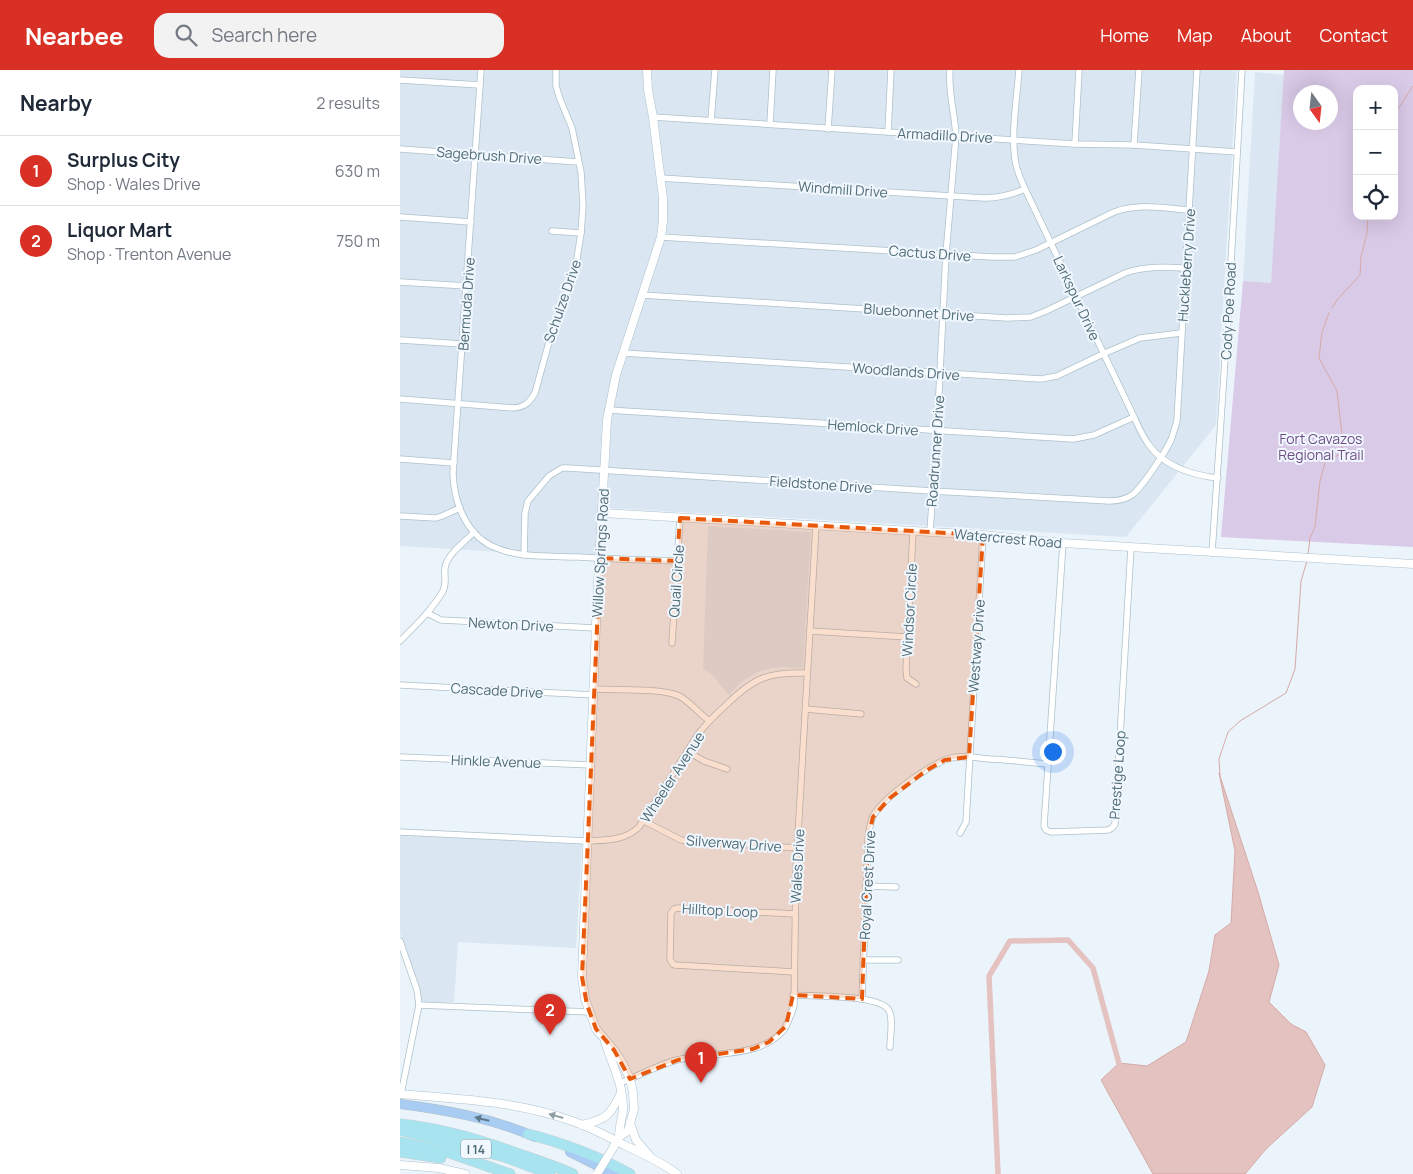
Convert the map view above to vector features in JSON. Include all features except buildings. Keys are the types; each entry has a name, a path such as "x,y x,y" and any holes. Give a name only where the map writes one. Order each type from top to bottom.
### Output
{"highway":[{"path":"400,1124 415,1125 453,1133 489,1143 573,1174"},
{"name":"I 14","path":"400,1130 505,1157 550,1174"},
{"path":"528,1134 587,1153 630,1174"},
{"name":"I 14","path":"400,1142 450,1154 510,1174"},
{"path":"400,1152 434,1156 505,1174"}],"main road":[{"path":"400,1104 465,1115 500,1124 582,1157 614,1174"}],"street":[{"name":"Bermuda Drive","path":"474,532 467,524 460,508 454,481 454,463 481,70"},
{"name":"Schulze Drive","path":"400,399 513,408 526,405 535,393 552,331 575,271 582,233 581,172 572,128 556,86 556,70"},
{"name":"Willow Springs Road","path":"630,1123 634,1102 630,1079 614,1050 596,1030 582,985 596,628 608,410 616,375 661,237 663,221 663,198 647,85 647,70"},
{"path":"711,120 715,70"},
{"path":"770,124 773,70"},
{"path":"828,129 832,70"},
{"path":"888,132 891,70"},
{"name":"Roadrunner Drive","path":"930,532 946,254 956,136 950,92 950,70"},
{"name":"Larkspur Drive","path":"1019,70 1014,140 1016,166 1024,189 1103,354 1147,443 1175,467 1191,474 1218,478"},
{"path":"1075,144 1079,70"},
{"path":"1134,145 1139,70"},
{"name":"Huckleberry Drive","path":"1161,456 1170,442 1177,421 1197,70"},
{"name":"Cody Poe Road","path":"1212,552 1242,70"},
{"path":"400,80 480,85"},
{"name":"Armadillo Drive","path":"653,118 1237,152"},
{"name":"Sagebrush Drive","path":"400,149 578,162"},
{"name":"Windmill Drive","path":"660,178 995,198 1011,195 1024,189"},
{"name":"Cactus Drive","path":"661,237 1015,257 1051,244 1114,212 1126,208 1148,206 1189,210"},
{"path":"400,217 471,222"},
{"path":"552,231 582,233"},
{"name":"Bluebonnet Drive","path":"642,295 1023,318 1046,311 1135,269 1185,268"},
{"path":"400,282 467,286"},
{"name":"Woodlands Drive","path":"623,353 1041,379 1057,376 1140,338 1181,333"},
{"path":"400,340 463,344"},
{"name":"Hemlock Drive","path":"608,410 1073,439 1094,435 1134,417"},
{"name":"Fieldstone Drive","path":"524,555 526,506 528,501 549,476 562,468 605,469 932,491 1116,501 1130,497 1142,485 1161,456"},
{"path":"400,459 454,463"},
{"path":"400,516 436,518 460,508"},
{"name":"Watercrest Road","path":"602,513 983,535 1063,543 1413,564"},
{"name":"Quail Circle","path":"672,643 680,518"},
{"name":"Wales Drive","path":"620,1083 678,1060 753,1049 764,1045 774,1039 786,1026 794,1006 798,848 816,526"},
{"path":"400,641 427,613 443,590 445,567 450,557 474,532 481,540 497,549 524,555 677,561"},
{"name":"Windsor Circle","path":"914,532 906,669 907,678 916,684"},
{"name":"Westway Drive","path":"960,832 966,822 983,535"},
{"name":"Prestige Loop","path":"1063,543 1044,826 1050,832 1108,830 1115,824 1131,547"},
{"name":"Newton Drive","path":"427,613 441,620 596,628"},
{"path":"810,631 907,636"},
{"name":"Wheeler Avenue","path":"400,832 587,841 623,837 635,831 644,821 687,751 708,721 739,692 751,683 768,676 807,673"},
{"name":"Cascade Drive","path":"400,685 594,692 660,691 679,696 708,721"},
{"path":"806,709 862,714"},
{"path":"687,751 727,769"},
{"name":"Hinkle Avenue","path":"400,757 591,765"},
{"name":"Royal Crest Drive","path":"862,999 868,838 873,818 882,805 932,767 956,757 1048,764"},
{"name":"Silverway Drive","path":"644,821 681,840 798,848"},
{"path":"866,886 896,887"},
{"name":"Hilltop Loop","path":"794,972 675,965 670,959 671,913 674,909 795,914"},
{"path":"400,941 417,990 419,1005 400,1094 492,1102 538,1111 582,1125 652,1158 677,1174"},
{"path":"864,960 898,960"},
{"path":"793,995 862,999 881,1003 888,1009 891,1016 890,1047"},
{"path":"419,1005 590,1012"},
{"name":"Willow Springs Road","path":"604,1040 620,1083 623,1110 616,1142"},
{"path":"582,1125 608,1116 614,1109 621,1093"},
{"path":"597,1174 616,1142 628,1131 630,1123"},
{"path":"630,1123 636,1140 652,1158"},
{"path":"400,1165 439,1168 465,1174"}],"highlighted area":[{"path":"680,518 983,535 969,757 945,760 927,770 890,798 873,817 868,838 862,999 793,995 786,1026 769,1042 753,1049 678,1060 630,1079 614,1050 596,1029 587,1005 582,977 600,558 677,561"}],"shaded area":[{"path":"400,70 1237,70 1216,425 1126,537 608,508 600,558 400,546"},
{"path":"1255,72 1284,75 1271,283 1243,281"},
{"path":"708,526 811,532 803,668 772,668 758,672 741,682 729,695 711,674 703,669"},
{"path":"1219,773 1258,892 1279,965 1269,1002 1291,1024 1306,1032 1325,1065 1312,1107 1266,1149 1245,1174 1153,1174 1101,1080 1119,1063 1147,1066 1186,1042 1209,971 1215,935 1231,923 1235,851"},
{"path":"400,835 582,844 576,948 458,942 454,1002 423,1003 400,933"}],"green space":[{"name":"Fort Cavazos Regional Trail","path":"1284,70 1413,70 1413,547 1221,537 1243,281 1271,283"}],"waterway":[{"path":"1398,109 1413,86"},
{"path":"1332,308 1360,275 1361,257 1367,233 1368,220"},
{"path":"1308,555 1310,538 1315,527 1320,481 1326,459 1329,456 1339,455 1343,444 1337,391 1319,358 1322,332 1329,313"},
{"path":"1220,775 1219,759 1228,732 1240,721 1286,693 1295,669 1301,581 1307,561"},
{"path":"998,1174 989,976 1010,941 1068,940 1093,968 1121,1071"}],"place":[{"name":"Liquor Mart","path":"550,1035"},
{"name":"Surplus City","path":"701,1083"}]}
